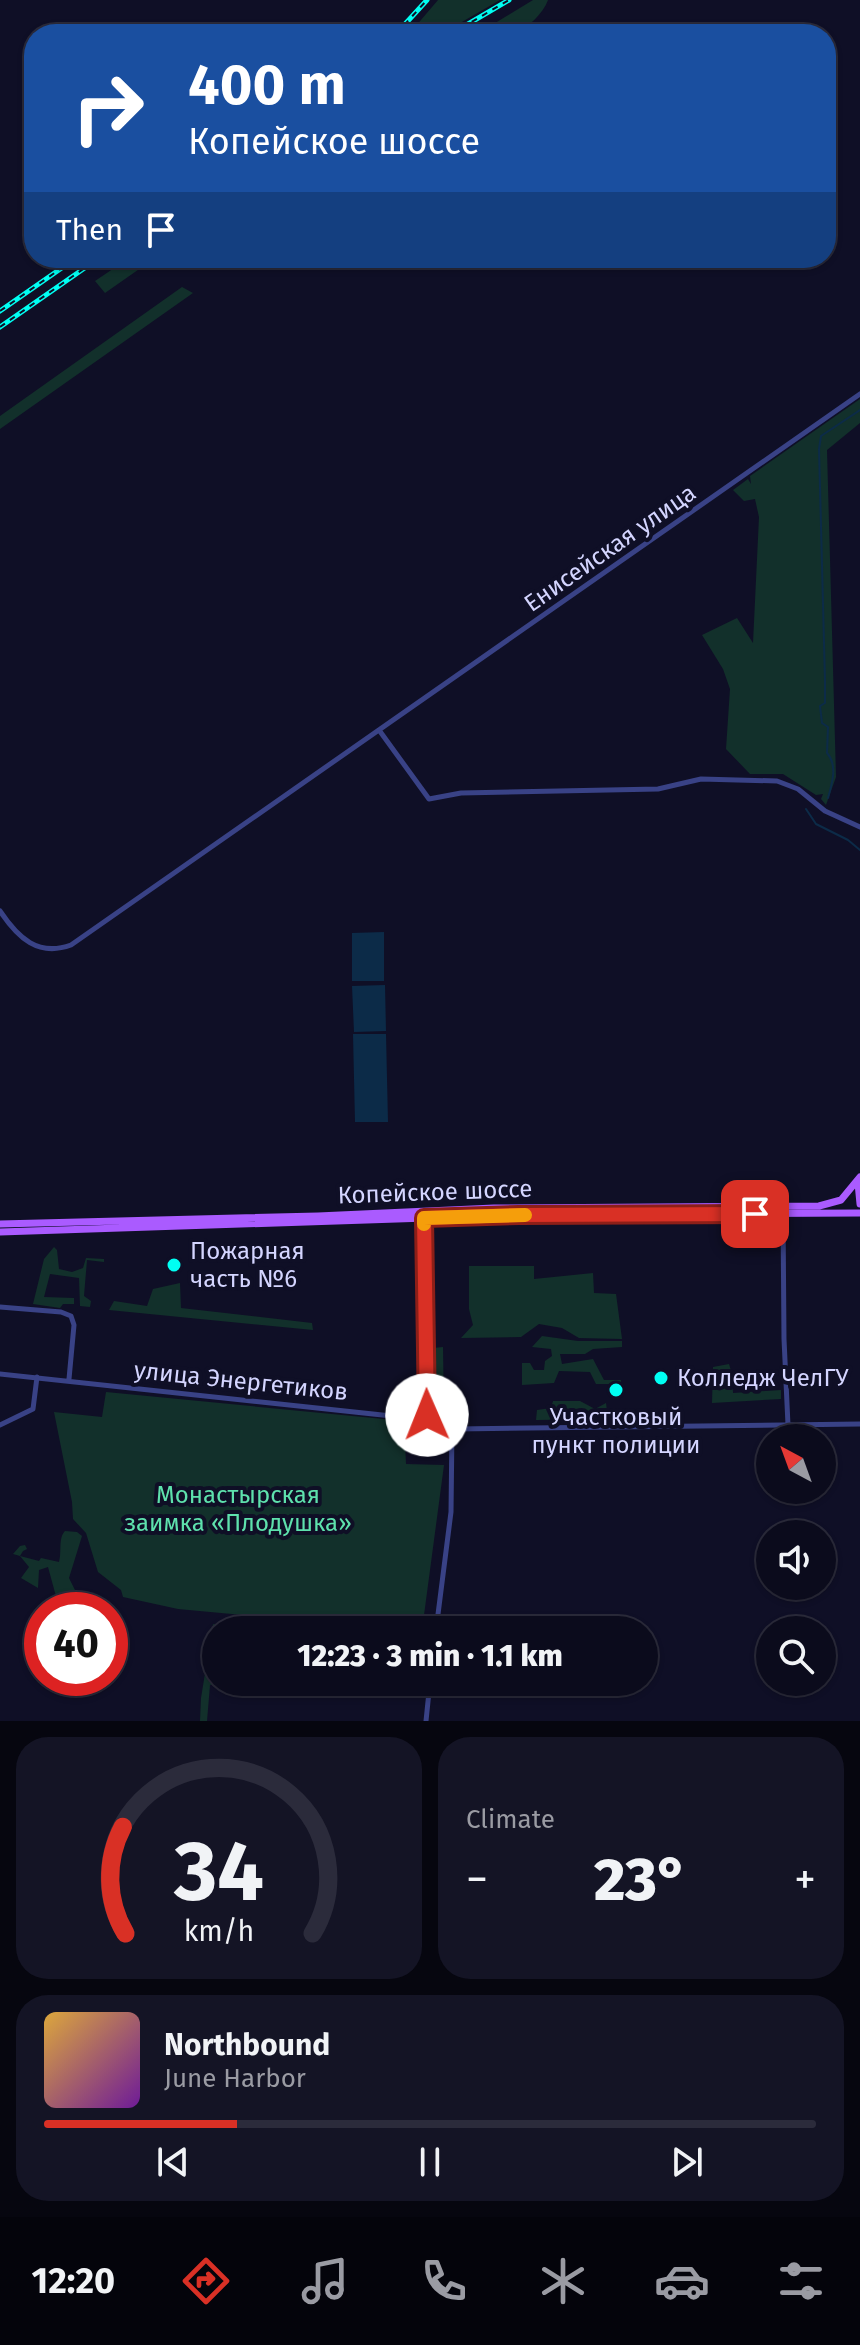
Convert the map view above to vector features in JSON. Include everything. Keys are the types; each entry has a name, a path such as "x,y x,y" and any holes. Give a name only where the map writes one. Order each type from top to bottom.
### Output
{"main road":[{"path":"860,1177 857,1188 860,1204"},
{"name":"Копейское шоссе","path":"424,1215 494,1208 819,1206 841,1200 860,1177"},
{"name":"Копейское шоссе","path":"0,1232 424,1215 860,1213"},
{"name":"Копейское шоссе","path":"0,1224 184,1223"}],"street":[{"name":"Енисейская улица","path":"0,911 17,934 33,946 47,950 71,945 860,394"},
{"path":"379,730 424,794 433,800 461,793 658,789 693,780 777,781 798,789 825,811 860,827"},
{"path":"783,1213 788,1424"},
{"path":"424,1215 427,1422"},
{"path":"0,1307 61,1312 71,1316 74,1325 69,1379"},
{"name":"улица Энергетиков","path":"0,1374 401,1417 452,1429 756,1425"},
{"path":"0,1425 33,1409 37,1377"},
{"name":"улица Энергетиков","path":"836,1424 860,1424"},
{"path":"438,1616 451,1512 452,1429"},
{"path":"426,1721 429,1696"}],"green space":[{"path":"438,0 500,0 458,24 418,24"},
{"path":"533,0 548,0 530,24 493,24"},
{"path":"114,268 141,268 105,293 95,281"},
{"path":"182,287 193,293 0,429 0,416"},
{"path":"860,399 860,423 827,450 836,777 826,805 821,799 823,794 816,795 783,774 750,774 726,749 730,689 723,669 702,635 737,618 753,643 759,517 755,499 744,501 733,490 748,479 751,484 750,476"},
{"path":"54,1247 59,1269 72,1272 83,1268 86,1258 104,1259 104,1262 87,1260 84,1296 91,1301 90,1307 80,1306 79,1278 50,1274 44,1297 74,1298 74,1304 63,1304 60,1308 33,1304 44,1259"},
{"path":"469,1266 534,1266 534,1279 593,1273 594,1293 616,1294 622,1339 579,1338 562,1328 539,1324 521,1337 461,1338 473,1325 469,1309"},
{"path":"180,1283 181,1308 312,1323 313,1330 109,1310 114,1301 147,1306 153,1289"},
{"path":"542,1336 578,1341 622,1341 622,1347 593,1349 585,1354 560,1354 562,1364 593,1359 604,1380 621,1380 621,1384 596,1384 590,1372 559,1371 554,1383 522,1385 522,1363 530,1363 534,1370 544,1370 545,1361 552,1356 551,1349 532,1347"},
{"path":"443,1347 444,1413 430,1414 429,1354 433,1348"},
{"path":"729,1364 733,1393 781,1390 781,1399 712,1403 713,1367"},
{"name":"Монастырская заимка «Плодушка»","path":"106,1392 404,1421 406,1464 444,1465 424,1616 254,1616 178,1609 128,1598 128,1592 122,1592 98,1572 86,1533 73,1519 54,1412 102,1417"},
{"path":"553,1401 580,1401 595,1409 606,1403 608,1419 536,1420 537,1410 551,1408"},
{"path":"65,1531 77,1532 82,1536 69,1578 75,1592 55,1592 48,1567 39,1570 38,1588 21,1578 29,1567 20,1556 59,1562"},
{"path":"25,1545 27,1549 20,1556 13,1554"},
{"path":"202,1692 202,1696 209,1696 207,1721 200,1721"}],"water":[{"path":"384,932 384,981 352,981 352,933"},
{"path":"385,985 386,1031 354,1032 352,986"},
{"path":"353,1034 386,1034 388,1122 355,1122"}],"waterway":[{"path":"828,798 833,769 827,753 828,727 822,723 820,706 825,703 825,681 819,449 821,436 860,410"},
{"path":"806,809 816,824 848,840 860,850"}],"railway":[{"path":"405,24 427,0"},
{"path":"468,24 509,0"},
{"path":"0,311 62,268"},
{"path":"0,327 85,268"}],"slow traffic":[{"path":"424,1224 424,1218 525,1215"}],"place":[{"name":"Пожарная часть №6","path":"174,1265"},
{"name":"Колледж ЧелГУ","path":"661,1378"},
{"name":"Участковый пункт полиции","path":"616,1390"}],"route":[{"path":"427,1415 424,1218 755,1214"}]}
